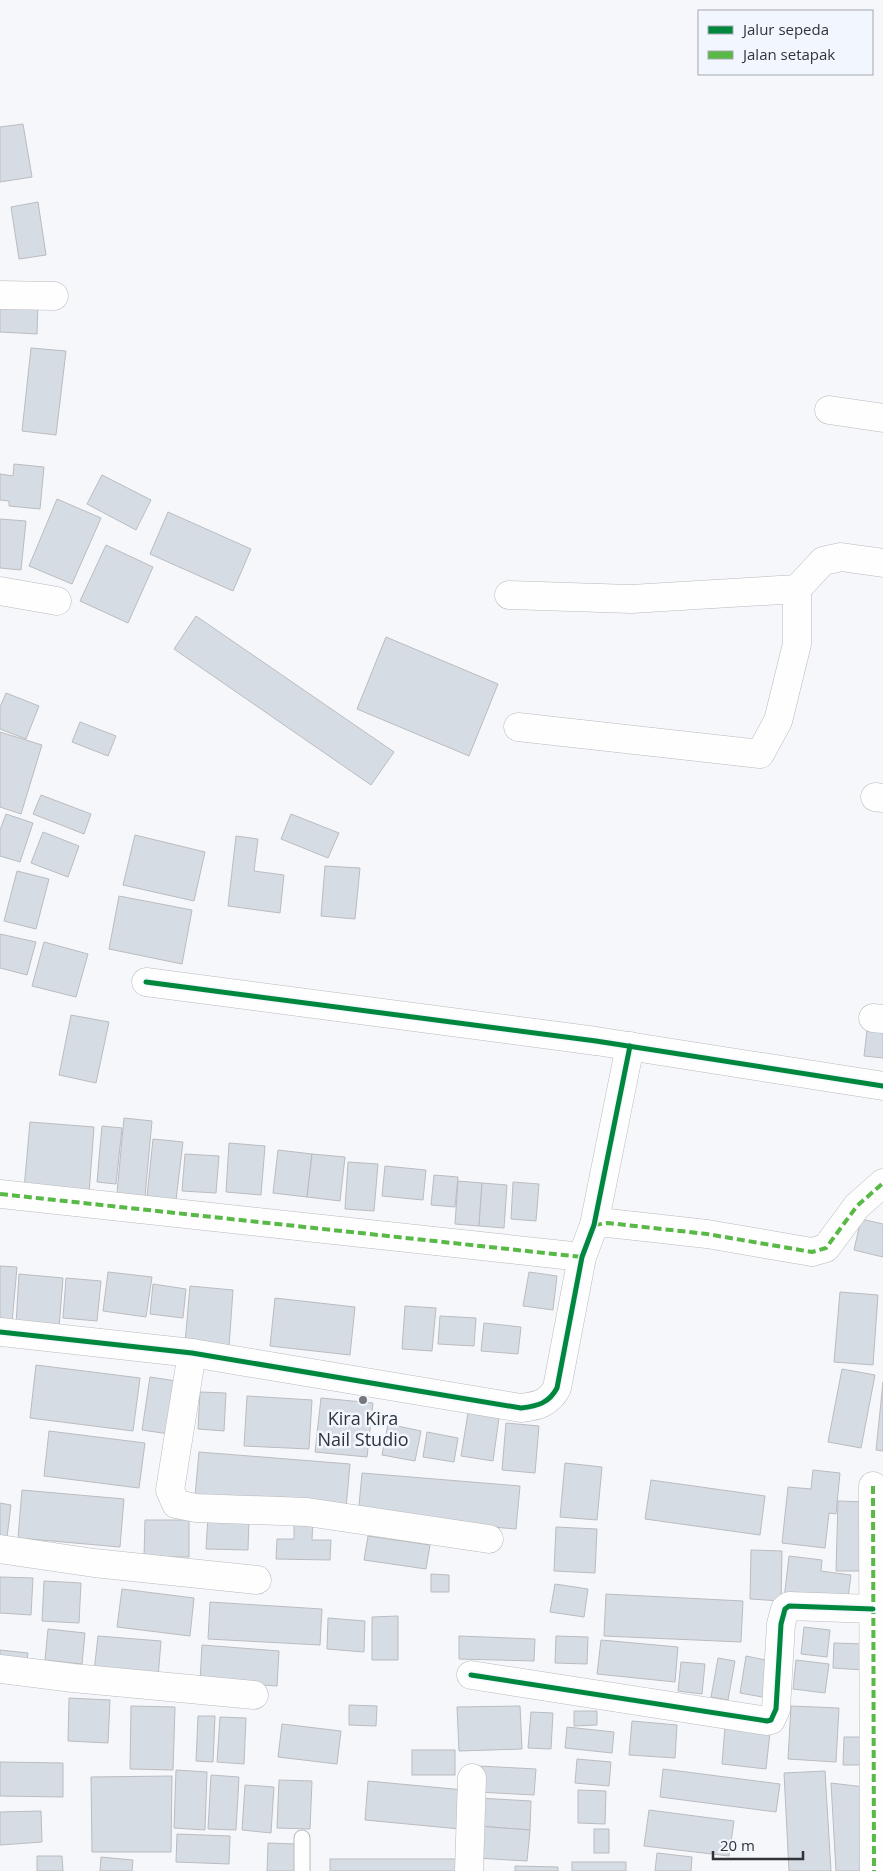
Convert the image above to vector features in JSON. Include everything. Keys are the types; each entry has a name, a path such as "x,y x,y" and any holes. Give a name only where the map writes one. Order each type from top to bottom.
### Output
{"street":[{"path":"0,295 54,296"},
{"path":"829,410 883,418"},
{"path":"509,595 632,599 797,588 823,561 840,557 883,563"},
{"path":"518,727 760,754 778,722 797,644 797,588"},
{"path":"0,591 57,602"},
{"path":"146,982 630,1046 883,1086"},
{"path":"0,1332 192,1352 521,1408 537,1406 553,1396 558,1388 582,1257 594,1224 630,1046"},
{"path":"594,1224 608,1222 697,1233 812,1252 820,1251 826,1248 833,1240 857,1206 883,1183"},
{"path":"0,1194 582,1257"},
{"path":"192,1352 170,1490 176,1504 196,1508 307,1512 489,1539"},
{"path":"873,1486 874,1871"},
{"path":"0,1549 94,1563 257,1580"},
{"path":"471,1675 767,1721 772,1720 776,1709 781,1624 785,1609 789,1606 873,1609"},
{"path":"0,1670 254,1695"},
{"path":"469,1871 472,1778"}],"lane":[{"path":"302,1838 302,1871"}],"building":[{"path":"23,124 32,177 0,182 0,127"},
{"path":"38,202 46,255 19,259 11,207"},
{"path":"0,301 38,302 37,334 0,332"},
{"path":"31,348 66,351 56,435 22,431"},
{"path":"14,464 44,467 40,509 9,506 9,501 0,500 0,474 13,476"},
{"path":"102,475 151,500 136,530 87,504"},
{"path":"57,499 101,518 72,584 29,566"},
{"path":"168,512 251,549 233,591 150,554"},
{"path":"0,519 26,521 21,570 0,568"},
{"path":"106,545 153,567 128,623 80,601"},
{"path":"196,616 394,752 371,785 174,649"},
{"path":"386,637 498,684 469,756 357,709"},
{"path":"6,693 39,706 26,739 0,729 0,707"},
{"path":"80,722 116,736 108,756 72,742"},
{"path":"0,732 42,745 21,814 0,807"},
{"path":"41,795 91,814 84,834 33,814"},
{"path":"6,814 33,823 20,862 0,856 0,830"},
{"path":"291,814 339,833 328,858 281,839"},
{"path":"43,832 79,846 68,877 31,863"},
{"path":"135,835 205,852 194,901 123,885"},
{"path":"236,836 258,839 254,871 284,875 280,913 228,906"},
{"path":"325,866 360,868 355,919 321,916"},
{"path":"17,871 49,879 36,929 4,921"},
{"path":"119,896 192,910 182,964 109,949"},
{"path":"0,934 36,942 27,975 0,968"},
{"path":"44,942 88,954 76,997 32,986"},
{"path":"71,1015 109,1022 96,1083 59,1075"},
{"path":"868,1022 883,1024 883,1058 864,1056"},
{"path":"124,1118 152,1121 145,1196 117,1193"},
{"path":"30,1122 94,1127 89,1194 24,1189"},
{"path":"102,1126 122,1128 116,1184 97,1182"},
{"path":"153,1139 183,1142 176,1200 147,1196"},
{"path":"229,1143 265,1146 261,1195 226,1192"},
{"path":"278,1150 312,1154 307,1197 273,1193"},
{"path":"185,1154 219,1156 216,1193 182,1191"},
{"path":"312,1154 345,1157 340,1201 307,1197"},
{"path":"348,1162 378,1164 374,1211 345,1209"},
{"path":"385,1166 426,1170 423,1200 382,1196"},
{"path":"434,1175 458,1177 455,1207 431,1205"},
{"path":"458,1181 482,1183 479,1226 455,1224"},
{"path":"513,1182 539,1184 536,1221 511,1219"},
{"path":"482,1183 507,1185 504,1228 479,1226"},
{"path":"861,1219 883,1224 883,1257 854,1250"},
{"path":"0,1266 17,1267 12,1323 0,1322"},
{"path":"108,1272 152,1277 146,1317 103,1311"},
{"path":"529,1272 557,1276 553,1310 523,1306"},
{"path":"19,1274 63,1278 59,1328 16,1324"},
{"path":"66,1278 101,1281 97,1321 63,1318"},
{"path":"153,1284 186,1289 183,1318 150,1314"},
{"path":"190,1286 233,1290 229,1347 185,1343"},
{"path":"840,1292 878,1295 873,1365 834,1362"},
{"path":"275,1298 355,1307 350,1355 270,1346"},
{"path":"405,1306 436,1308 432,1351 402,1349"},
{"path":"440,1316 476,1318 474,1346 438,1344"},
{"path":"484,1323 521,1327 518,1354 481,1351"},
{"path":"36,1365 140,1378 133,1431 30,1418"},
{"path":"842,1369 875,1375 861,1448 828,1442"},
{"path":"150,1377 183,1382 176,1435 142,1430"},
{"path":"883,1382 883,1451 876,1450"},
{"path":"200,1392 226,1393 224,1431 198,1429"},
{"path":"247,1396 312,1400 309,1449 244,1446"},
{"path":"321,1398 373,1403 367,1457 315,1452"},
{"path":"468,1413 499,1418 493,1461 461,1456"},
{"path":"506,1423 539,1426 535,1473 502,1470"},
{"path":"388,1424 421,1431 415,1461 382,1455"},
{"path":"49,1431 145,1443 139,1488 44,1476"},
{"path":"427,1432 458,1438 454,1462 423,1457"},
{"path":"199,1452 350,1464 346,1508 195,1496"},
{"path":"565,1463 602,1467 597,1520 560,1517"},
{"path":"813,1470 840,1473 836,1514 829,1513 825,1548 782,1543 788,1487 811,1489"},
{"path":"362,1473 520,1486 516,1529 358,1516"},
{"path":"651,1480 765,1496 760,1535 645,1519"},
{"path":"22,1490 124,1499 120,1547 18,1538"},
{"path":"838,1501 868,1502 867,1571 836,1571"},
{"path":"0,1503 11,1505 7,1537 0,1536"},
{"path":"208,1516 249,1517 248,1550 206,1549"},
{"path":"294,1517 313,1518 312,1540 331,1540 330,1560 276,1559 277,1539 294,1539"},
{"path":"145,1520 189,1520 189,1557 144,1557"},
{"path":"556,1527 597,1529 595,1573 554,1571"},
{"path":"368,1536 430,1545 426,1569 364,1560"},
{"path":"751,1550 782,1551 781,1601 750,1599"},
{"path":"789,1556 822,1560 821,1571 851,1575 847,1606 784,1599"},
{"path":"431,1574 449,1575 449,1592 431,1592"},
{"path":"0,1577 33,1578 31,1615 0,1613"},
{"path":"44,1581 81,1583 79,1623 42,1621"},
{"path":"555,1584 588,1589 584,1617 550,1612"},
{"path":"122,1589 194,1598 190,1636 117,1627"},
{"path":"606,1594 743,1601 741,1642 604,1636"},
{"path":"210,1602 322,1609 320,1645 208,1639"},
{"path":"398,1616 398,1660 372,1660 372,1617"},
{"path":"328,1618 365,1621 364,1652 327,1649"},
{"path":"804,1627 830,1630 827,1657 801,1654"},
{"path":"48,1629 85,1633 82,1664 45,1660"},
{"path":"98,1636 161,1641 158,1678 94,1672"},
{"path":"459,1636 535,1639 534,1661 459,1659"},
{"path":"556,1636 588,1637 587,1664 555,1663"},
{"path":"601,1640 678,1647 675,1682 597,1674"},
{"path":"834,1643 865,1644 864,1670 833,1668"},
{"path":"202,1645 279,1651 277,1686 200,1681"},
{"path":"0,1650 28,1653 26,1668 0,1665"},
{"path":"746,1656 775,1662 768,1698 740,1693"},
{"path":"718,1658 735,1661 728,1700 711,1697"},
{"path":"796,1660 829,1664 825,1693 793,1689"},
{"path":"681,1662 705,1664 702,1694 678,1691"},
{"path":"69,1698 110,1700 108,1743 68,1741"},
{"path":"349,1705 377,1706 376,1726 349,1725"},
{"path":"131,1706 175,1707 173,1770 130,1769"},
{"path":"520,1706 522,1749 459,1751 457,1707"},
{"path":"791,1706 839,1708 836,1762 788,1759"},
{"path":"574,1711 597,1711 597,1725 574,1726"},
{"path":"531,1712 553,1713 551,1749 528,1748"},
{"path":"198,1716 215,1716 213,1762 196,1761"},
{"path":"220,1717 246,1718 244,1764 217,1762"},
{"path":"632,1721 677,1725 675,1758 629,1755"},
{"path":"282,1724 341,1731 337,1764 278,1757"},
{"path":"567,1727 614,1732 612,1753 565,1748"},
{"path":"725,1727 770,1732 766,1769 722,1764"},
{"path":"844,1737 866,1737 866,1765 843,1765"},
{"path":"412,1750 455,1750 455,1775 412,1775"},
{"path":"577,1759 611,1762 609,1786 575,1783"},
{"path":"0,1762 63,1763 63,1797 0,1796"},
{"path":"479,1766 536,1769 534,1795 478,1792"},
{"path":"663,1769 780,1784 776,1812 660,1797"},
{"path":"176,1770 207,1772 205,1830 174,1828"},
{"path":"825,1771 831,1871 789,1871 784,1773"},
{"path":"211,1775 239,1777 236,1830 208,1829"},
{"path":"172,1776 171,1852 92,1852 91,1777"},
{"path":"279,1780 312,1781 310,1829 277,1828"},
{"path":"368,1781 464,1790 460,1829 365,1820"},
{"path":"831,1783 864,1787 866,1871 836,1871"},
{"path":"245,1785 274,1787 271,1833 242,1830"},
{"path":"578,1790 606,1791 605,1824 578,1823"},
{"path":"478,1798 531,1801 530,1830 477,1826"},
{"path":"649,1810 734,1821 729,1856 644,1846"},
{"path":"41,1811 42,1842 0,1845 0,1812"},
{"path":"477,1826 530,1830 527,1861 475,1858"},
{"path":"594,1829 609,1829 609,1853 594,1853"},
{"path":"177,1834 230,1836 229,1864 176,1862"},
{"path":"268,1843 295,1844 295,1871 267,1871"},
{"path":"657,1853 692,1857 691,1871 655,1871"},
{"path":"37,1856 62,1856 63,1871 37,1871"},
{"path":"101,1857 133,1860 132,1871 100,1871"},
{"path":"330,1859 457,1859 457,1871 330,1871"},
{"path":"572,1862 626,1862 626,1871 572,1871"},
{"path":"515,1866 558,1867 558,1871 515,1871"}],"marked path":[{"path":"594,1225 608,1223 707,1234 812,1252 826,1248 857,1206 883,1183"},
{"path":"0,1194 582,1257"},
{"path":"873,1486 874,1871"}],"cycle path":[{"path":"146,982 596,1041 883,1086"},
{"path":"0,1332 192,1353 521,1408 542,1403 557,1388 582,1257 594,1225 630,1046"},
{"path":"471,1675 767,1721 771,1720 776,1709 781,1624 785,1609 789,1606 873,1609"}],"place":[{"name":"Kira Kira Nail Studio","path":"363,1400"}]}
